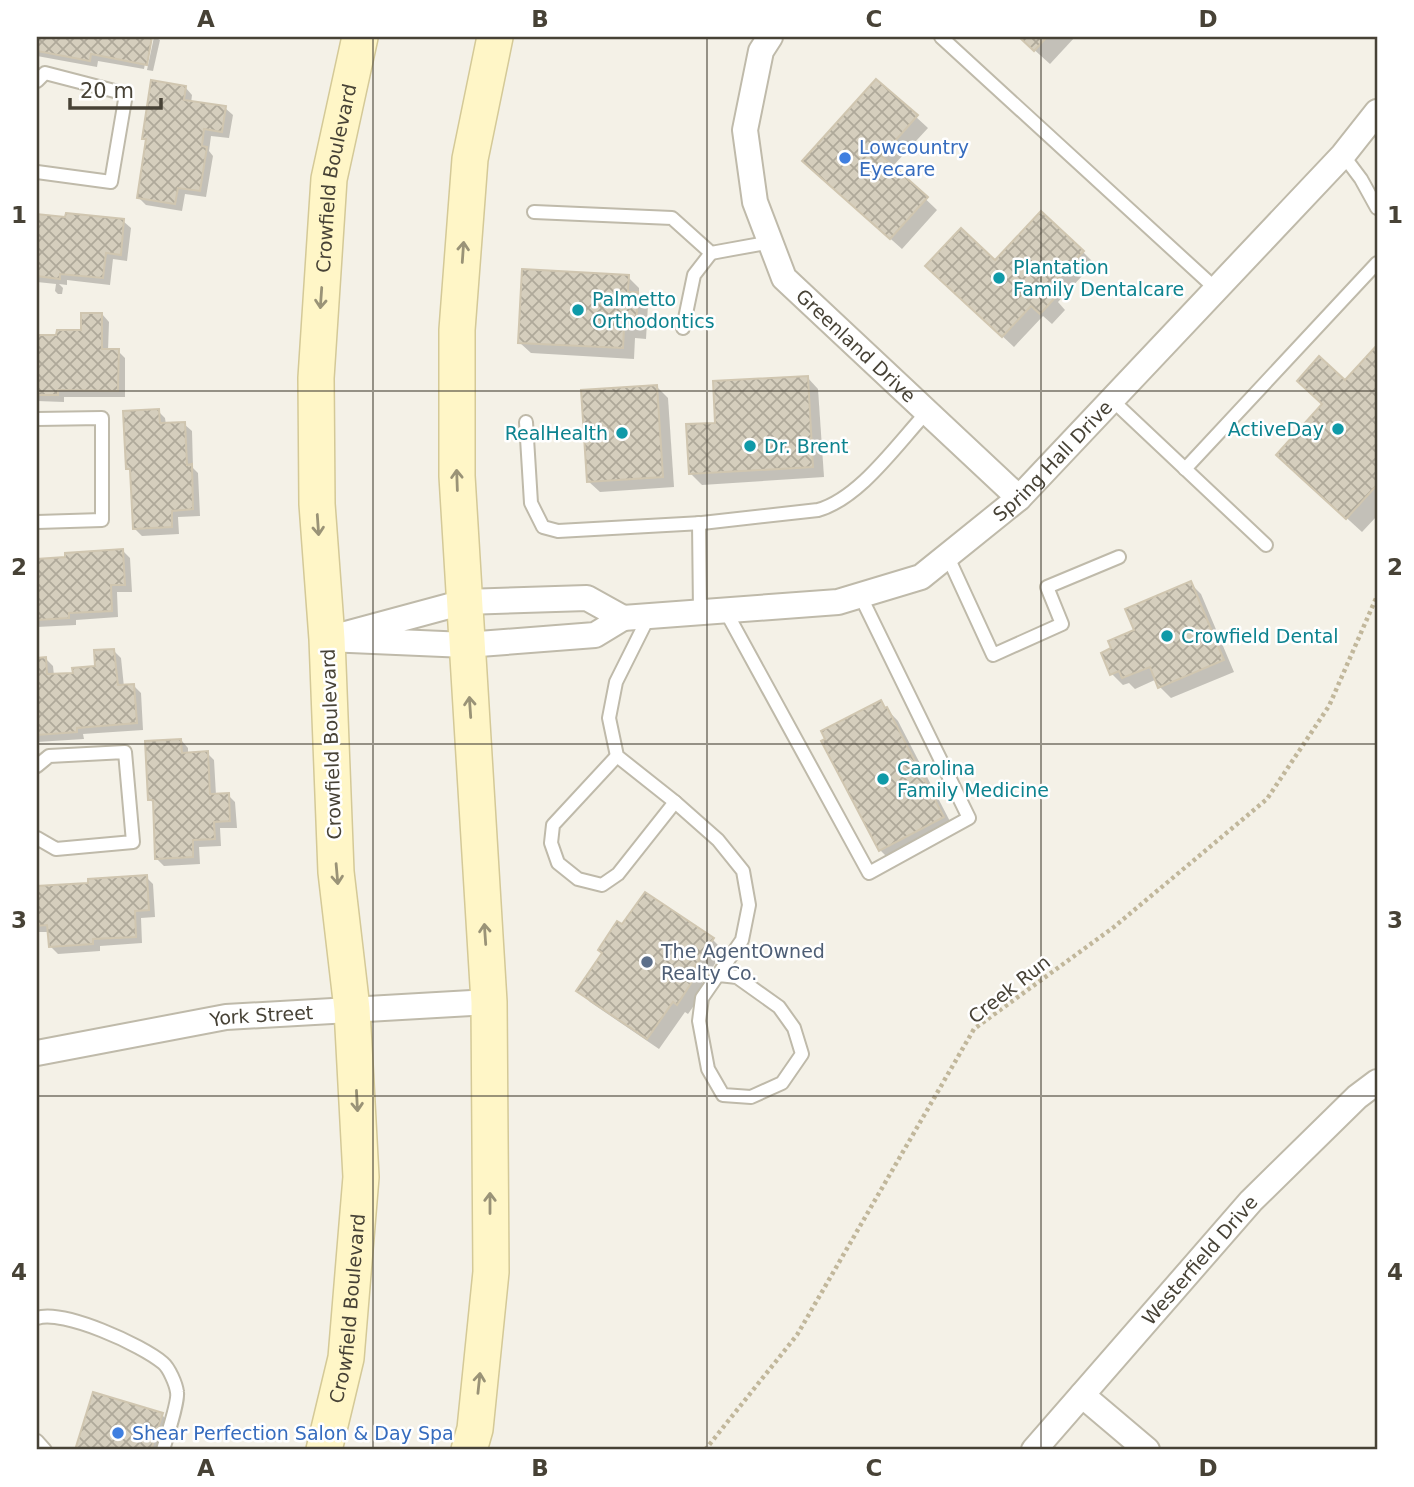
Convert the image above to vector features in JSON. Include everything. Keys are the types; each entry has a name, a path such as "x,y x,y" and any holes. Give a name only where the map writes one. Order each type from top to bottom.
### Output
{"main road":[{"name":"Crowfield Boulevard","path":"324,1450 346,1359 360,1177 352,1009 336,872 327,639 317,504 316,378 329,179 360,37"},
{"path":"469,1450 475,1429 491,1272 489,1002 457,477 457,330 470,159 495,37"}],"street":[{"name":"Greenland Drive","path":"770,37 761,51 745,130 755,202 784,278 1019,498"},
{"name":"Spring Hall Drive","path":"327,639 466,645 595,635 624,618 838,602 921,577 1019,498 1343,155 1377,112"},
{"path":"327,639 464,603 587,598 624,618"},
{"name":"York Street","path":"37,1053 226,1017 489,1002"},
{"name":"Westerfield Drive","path":"1034,1450 1251,1201 1357,1097 1377,1082"},
{"path":"1082,1395 1147,1450"}],"lane":[{"path":"941,37 1216,289"},
{"path":"37,81 45,73 126,94 111,182 37,172"},
{"path":"1343,155 1361,179 1377,208"},
{"path":"534,212 672,218 711,253"},
{"path":"683,328 694,275 711,253 771,242"},
{"path":"1185,468 1377,263"},
{"path":"1111,399 1266,545"},
{"path":"526,422 531,503 543,527 558,531 699,523 806,512 833,506 852,493 927,412"},
{"path":"37,419 102,418 102,520 37,522"},
{"path":"699,523 700,611"},
{"path":"947,555 993,655 1062,624 1047,587 1119,557"},
{"path":"725,610 869,873 969,818 860,595"},
{"path":"649,616 616,682 609,718 617,756 718,840 743,871 749,905 741,940 702,999 699,1021 708,1069 723,1095 751,1097 782,1083 802,1054 794,1028 779,1007 737,977 719,975"},
{"path":"37,766 49,756 125,752 133,842 57,849 37,838"},
{"path":"617,756 553,825 551,843 558,863 578,879 603,885 618,874 675,802"},
{"path":"37,1318 44,1316 81,1323 136,1346 166,1364 178,1394 163,1450"},
{"path":"37,1441 44,1450"}],"path":[{"name":"Creek Run","path":"705,1450 797,1335 974,1030 1114,927 1267,799 1329,706 1377,596"}],"building":[{"path":"37,37 152,37 147,65 91,54 90,61 37,51"},
{"path":"1019,37 1047,37 1034,51"},
{"name":"Lowcountry Eyecare","path":"876,79 918,115 882,156 928,197 890,239 802,161"},
{"path":"151,80 186,86 184,100 226,106 222,132 204,129 202,146 207,147 200,191 178,188 175,204 137,198"},
{"name":"Plantation Family Dentalcare","path":"1041,211 1084,251 1048,290 1055,298 1040,314 1031,306 1002,337 925,266 961,228 995,260"},
{"path":"66,213 124,219 121,255 106,253 103,278 60,274 60,279 37,276 37,214 65,217"},
{"name":"Palmetto Orthodontics","path":"522,269 629,275 628,292 638,292 636,329 624,328 623,348 518,343"},
{"path":"81,313 102,313 102,349 119,349 118,391 58,390 58,395 37,395 37,335 56,335 57,330 81,330"},
{"name":"ActiveDay","path":"1377,345 1377,485 1346,519 1276,455 1322,404 1297,381 1319,356 1345,380"},
{"name":"Dr. Brent","path":"808,376 813,467 689,474 686,424 715,423 713,381"},
{"name":"RealHealth","path":"657,385 663,477 587,482 581,390"},
{"path":"159,409 160,423 185,422 187,465 192,464 193,509 172,511 172,527 133,529 123,411"},
{"path":"123,549 125,585 111,585 112,611 69,613 69,618 37,620 37,559 65,557 65,553"},
{"name":"Crowfield Dental","path":"1191,581 1224,660 1158,688 1150,667 1122,678 1119,671 1110,675 1101,653 1111,648 1108,641 1134,630 1125,609"},
{"path":"114,649 118,685 134,684 137,723 77,728 77,732 37,735 37,658 46,657 47,674 73,673 72,668 95,666 94,650"},
{"name":"Carolina Family Medicine","path":"881,700 944,817 879,851 821,741 825,739 821,731"},
{"path":"181,739 182,753 208,751 210,794 229,793 230,821 214,822 215,839 193,840 193,857 155,859 153,800 148,800 145,741"},
{"path":"147,875 149,910 135,911 136,937 93,939 93,944 49,947 47,925 37,926 37,886"},
{"name":"The AgentOwned Realty Co.","path":"645,892 714,938 692,971 697,974 677,1005 673,1002 647,1039 576,991 602,953 598,950 617,921 622,924"},
{"path":"93,1392 163,1413 151,1450 75,1450"}],"place":[{"name":"Lowcountry Eyecare","path":"845,158"},
{"name":"Plantation Family Dentalcare","path":"999,278"},
{"name":"Palmetto Orthodontics","path":"578,310"},
{"name":"ActiveDay","path":"1338,429"},
{"name":"RealHealth","path":"622,433"},
{"name":"Dr. Brent","path":"750,446"},
{"name":"Crowfield Dental","path":"1167,636"},
{"name":"Carolina Family Medicine","path":"883,779"},
{"name":"The AgentOwned Realty Co.","path":"647,962"},
{"name":"Shear Perfection Salon & Day Spa","path":"118,1433"}]}
